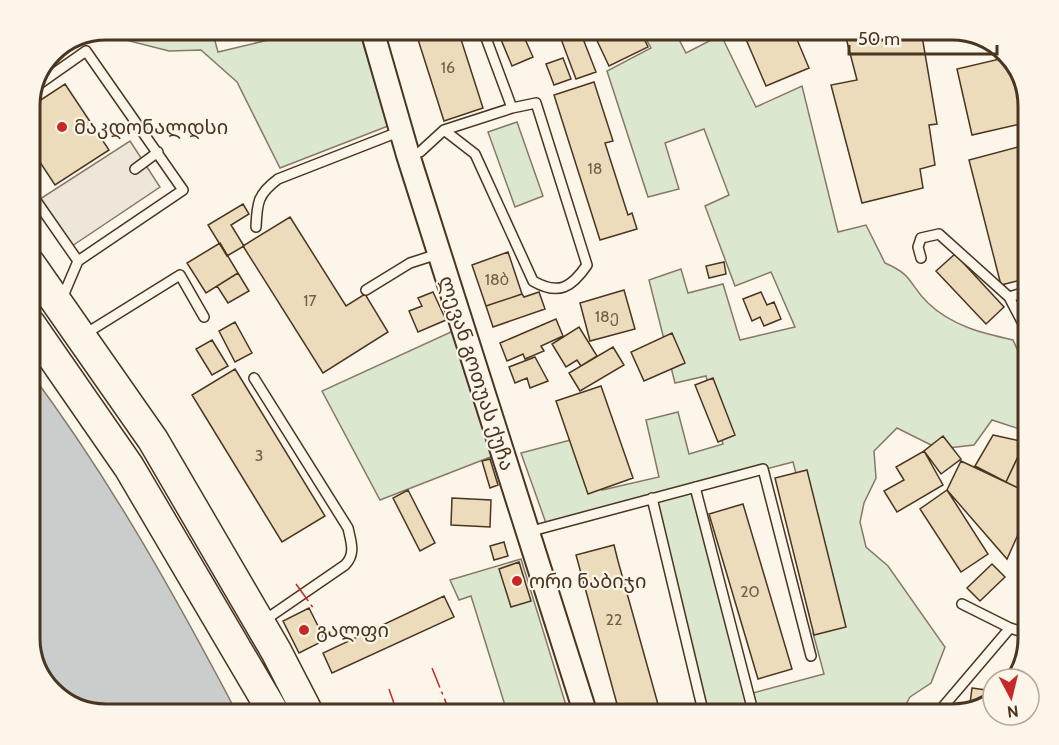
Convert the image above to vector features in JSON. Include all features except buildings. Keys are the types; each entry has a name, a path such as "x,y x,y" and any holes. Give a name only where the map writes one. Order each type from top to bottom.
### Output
{"highway":[{"path":"41,280 153,440 260,623 303,704"},
{"path":"41,340 129,467 269,704"}],"street":[{"name":"ლევან გოთუას ქუჩა","path":"375,41 408,155 583,704"}],"lane":[{"path":"487,41 512,108"},
{"path":"48,78 86,51 183,190 78,261 59,306"},
{"path":"408,155 420,152 444,130 512,108 536,103 587,265 576,282 558,289 543,287 533,281 475,154 444,130"},
{"path":"256,227 256,208 262,191 278,179 401,131"},
{"path":"135,169 158,152"},
{"path":"41,208 78,261"},
{"path":"921,258 918,247 921,238 939,234 1009,297 1018,314"},
{"path":"366,290 410,263 440,254"},
{"path":"81,337 180,275 204,317"},
{"path":"1009,297 1018,294"},
{"path":"254,378 348,528 352,549 351,559 345,565 260,623"},
{"path":"528,532 763,469 811,656"},
{"path":"695,487 751,704"},
{"path":"652,498 701,704"},
{"path":"962,604 1018,631"},
{"path":"945,704 1010,628"}],"green space":[{"path":"130,41 215,41 218,52 264,41 362,41 388,126 280,168 237,82 201,50 169,51"},
{"path":"647,41 680,41 686,53 709,41 724,41 756,107 802,86 838,232 866,225 885,263 907,276 937,311 957,323 1013,340 1018,351 1018,428 992,420 974,445 939,449 897,428 874,451 876,478 864,503 860,522 866,547 888,566 945,647 931,683 910,697 906,704 701,704 652,498 547,526 521,453 586,436 602,490 659,477 646,420 678,412 689,454 723,444 706,376 675,383 649,280 681,269 688,293 723,284 740,340 795,327 771,272 735,286 705,206 729,195 704,129 665,143 679,189 648,197 607,71 651,48","holes":["793,462 836,627 813,633 824,674 749,694 695,487"]},
{"path":"517,122 543,196 515,207 488,132"},
{"path":"453,331 493,456 380,500 322,391"},
{"path":"521,559 566,704 505,704 471,596 459,600 450,580"}],"shaded area":[{"path":"130,141 160,187 72,246 41,198"},
{"path":"41,388 115,496 191,627 232,704 98,704 70,693 57,682 49,671 41,642"}],"power":[{"path":"296,584 314,609"},
{"path":"432,668 447,704"},
{"path":"389,689 394,704"}],"place":[{"name":"მაკდონალდსი","path":"62,127"},
{"name":"ორი ნაბიჯი","path":"517,581"},
{"name":"გალფი","path":"304,630"}]}
